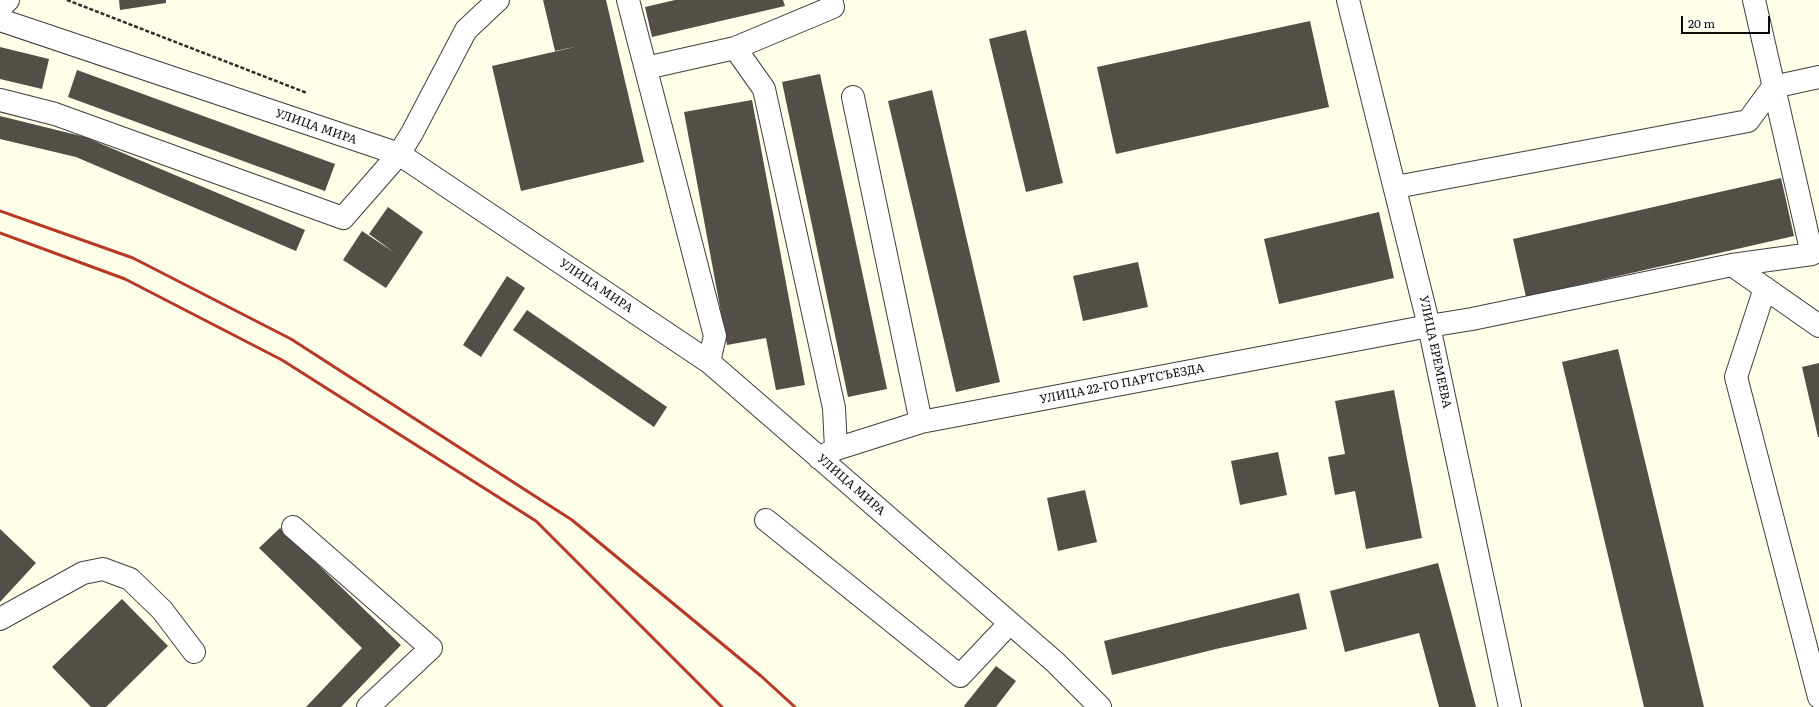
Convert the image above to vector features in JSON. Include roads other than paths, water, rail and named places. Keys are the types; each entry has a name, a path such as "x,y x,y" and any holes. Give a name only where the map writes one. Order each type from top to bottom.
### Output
{"street":[{"path":"0,8 8,0"},
{"path":"0,100 55,114 343,218 399,154 412,133 466,30 498,0"},
{"path":"628,0 714,336 709,362"},
{"path":"646,68 735,48 833,7 831,0"},
{"name":"УЛИЦА ЕРЕМЕЕВА","path":"1348,0 1396,187 1429,326 1510,707"},
{"path":"1754,0 1774,87"},
{"name":"УЛИЦА МИРА","path":"0,20 399,154 709,362 828,454 1010,623 1055,662 1100,707"},
{"path":"735,48 764,89 834,408 828,454"},
{"path":"1396,187 1748,121 1774,87 1819,77"},
{"name":"УЛИЦА 22-ГО ПАРТСЪЕЗДА","path":"828,454 921,422 1472,319 1732,265 1812,254 1774,87"},
{"path":"853,97 921,422"},
{"path":"1732,265 1819,326"},
{"path":"1765,288 1736,377 1819,697"},
{"path":"766,520 960,676 1010,623"},
{"path":"293,527 431,648 368,707"},
{"path":"0,619 83,572 103,569 130,579 162,610 194,652"}],"railway":[{"path":"0,211 133,258 291,339 572,520 761,676 795,707"},
{"path":"0,233 125,279 282,360 536,521 722,707"}]}
